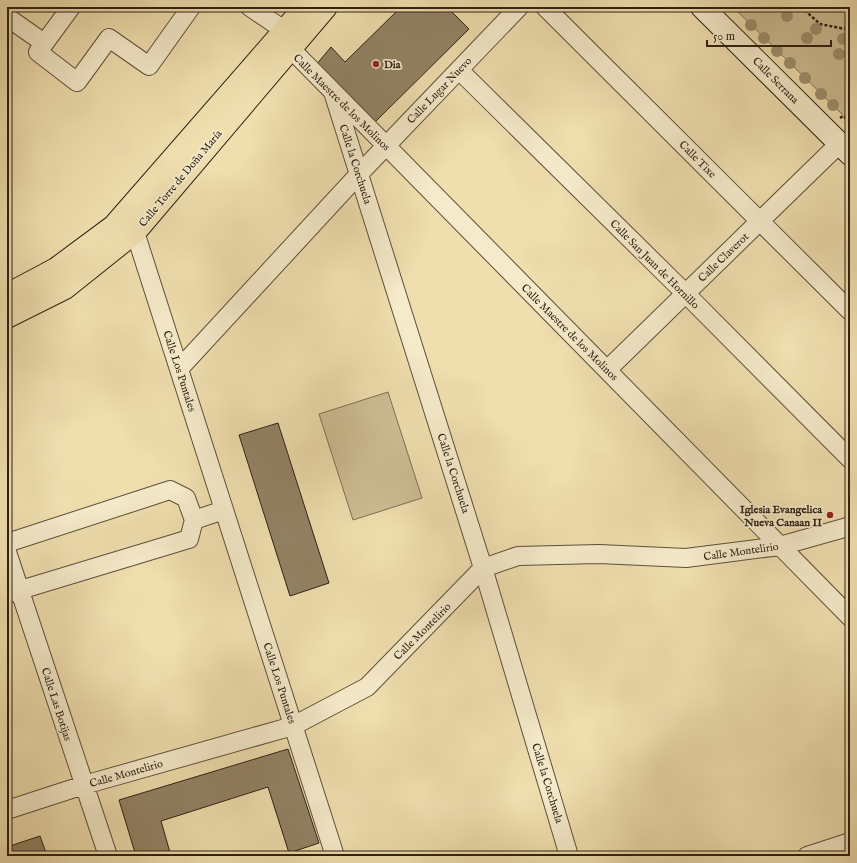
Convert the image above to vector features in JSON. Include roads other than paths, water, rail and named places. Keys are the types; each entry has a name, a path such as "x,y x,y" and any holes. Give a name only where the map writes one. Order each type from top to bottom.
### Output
{"main road":[{"name":"Calle Torre de Doña María","path":"7,318 65,288 135,232 287,39 305,7"},
{"name":"Calle Torre de Doña María","path":"7,295 56,269 114,226 287,39 326,7"}],"street":[{"path":"71,7 38,52 77,82 110,38 149,66 192,7"},
{"name":"Calle Maestre de los Molinos","path":"250,7 287,39 333,92 850,617"},
{"name":"Calle Lugar Nuevo","path":"179,369 359,174 519,7"},
{"name":"Calle Tixe","path":"546,7 850,311"},
{"name":"Calle Serrana","path":"702,7 845,149"},
{"path":"7,16 44,43"},
{"name":"Calle San Juan de Hornillo","path":"459,70 850,458"},
{"name":"Calle la Corchuela","path":"333,92 483,568 569,856"},
{"name":"Calle Claverot","path":"607,370 760,221 845,149"},
{"name":"Calle Los Puntales","path":"135,232 335,856"},
{"path":"7,543 170,490 186,498 194,520 189,539 13,592"},
{"path":"194,520 224,510"},
{"name":"Calle Montelirio","path":"7,810 84,785 293,726 367,687 483,568 518,556 599,554 686,558 780,546 850,526"},
{"name":"Calle Las Botijas","path":"7,552 13,592 84,785 108,856"},
{"path":"807,856 850,842"}],"place":[{"name":"Dia","path":"376,64"},
{"name":"Iglesia Evangelica Nueva Canaan II","path":"830,515"}]}
